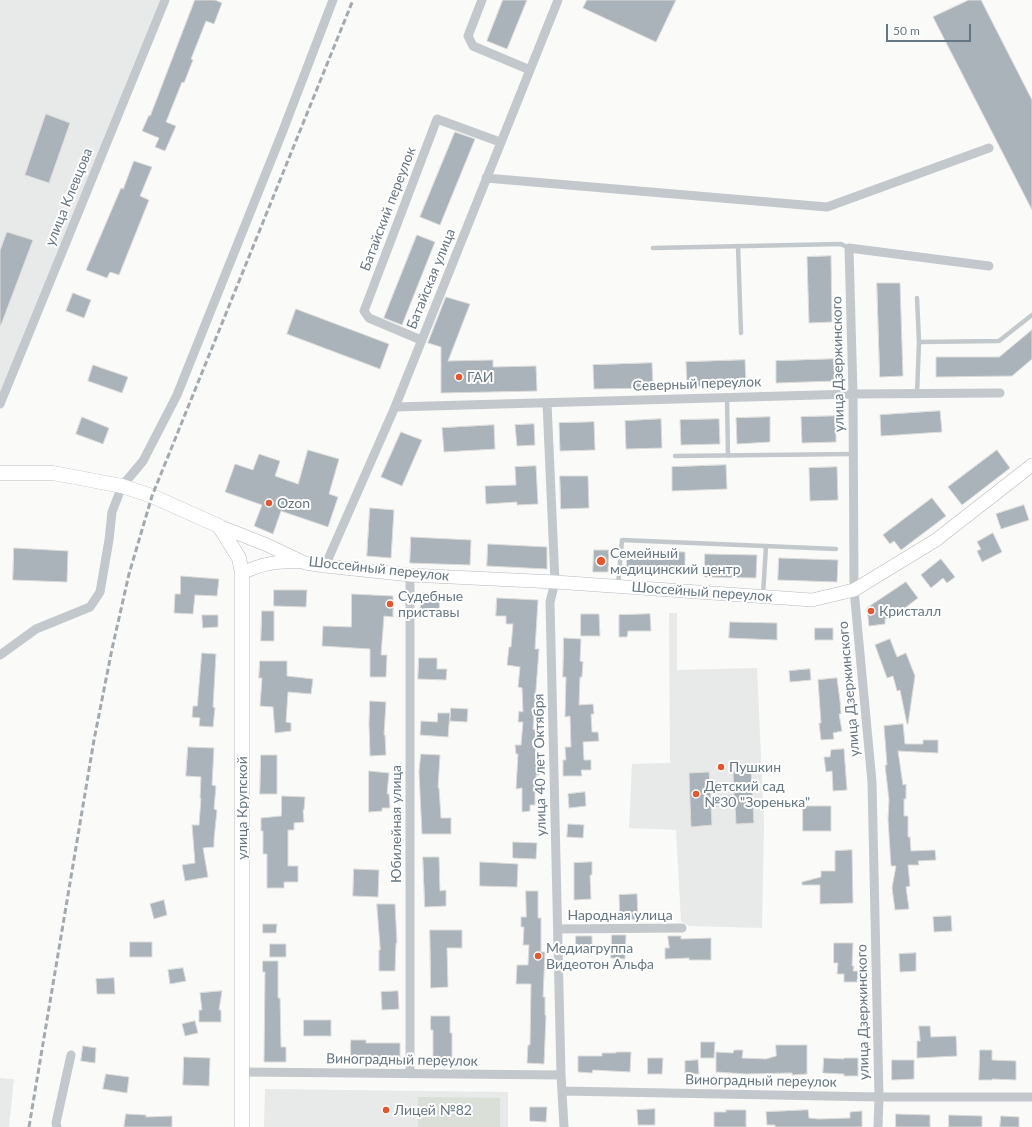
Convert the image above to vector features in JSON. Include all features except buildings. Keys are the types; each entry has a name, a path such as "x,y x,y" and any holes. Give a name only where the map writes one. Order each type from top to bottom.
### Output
{"main road":[{"name":"Шоссейный переулок","path":"219,526 267,545 305,563 325,566 410,575 555,582 812,600 854,590 936,540 1032,465"},
{"path":"0,472 53,473 122,486 152,496 191,512 219,526"},
{"name":"улица Крупской","path":"219,526 239,558 242,573 242,1127"},
{"path":"242,573 260,565 282,561 305,563"}],"street":[{"name":"улица Клевцова","path":"0,404 164,0"},
{"path":"0,655 36,629 90,607 100,592 112,512 122,486 143,461 177,395 282,133 333,0"},
{"path":"482,0 468,36 473,46 530,70"},
{"name":"Батайская улица","path":"325,566 395,407 558,0"},
{"name":"Батайский переулок","path":"421,340 369,318 364,311 437,119 500,142"},
{"path":"486,178 827,207 989,148"},
{"path":"850,248 989,266"},
{"name":"улица Дзержинского","path":"850,248 853,394 854,590 872,782 879,1097 878,1127"},
{"name":"Северный переулок","path":"395,407 853,394 1000,393"},
{"name":"улица 40 лет Октября","path":"547,403 555,582 550,602 561,1076 564,1127"},
{"name":"Юбилейная улица","path":"410,575 410,1074"},
{"name":"Народная улица","path":"558,929 682,928"},
{"path":"57,1127 56,1123 71,1055"},
{"name":"Виноградный переулок","path":"242,1072 561,1076"},
{"name":"Виноградный переулок","path":"562,1091 879,1097 1032,1097"}],"lane":[{"path":"654,248 841,244 850,248"},
{"path":"738,246 741,333"},
{"path":"917,298 919,342 917,394"},
{"path":"919,342 999,341 1032,315"},
{"path":"727,398 728,456"},
{"path":"674,456 853,454"},
{"path":"618,586 622,540 836,549"},
{"path":"763,596 766,546"}],"shaded area":[{"path":"0,0 160,0 0,392"},
{"name":"Детский сад №30 \"Зоренька\"","path":"669,613 677,613 677,670 757,668 764,823 762,928 689,926 681,921 676,830 629,828 632,764 670,763"},
{"path":"0,1078 14,1079 9,1127 0,1127"},
{"name":"Лицей №82","path":"265,1089 508,1092 508,1127 264,1127"},
{"path":"418,1097 500,1098 500,1127 418,1127"}],"railway":[{"path":"29,1127 94,740 129,574 152,496 353,0"}],"place":[{"name":"ГАИ","path":"459,377"},
{"name":"Ozon","path":"269,503"},
{"name":"Семейный медицинский центр","path":"601,561"},
{"name":"Судебные приставы","path":"390,604"},
{"name":"Кристалл","path":"871,611"},
{"name":"Пушкин","path":"721,767"},
{"name":"Детский сад №30 \"Зоренька\"","path":"696,794"},
{"name":"Медиагруппа Видеотон Альфа","path":"538,956"},
{"name":"Лицей №82","path":"386,1110"}]}
